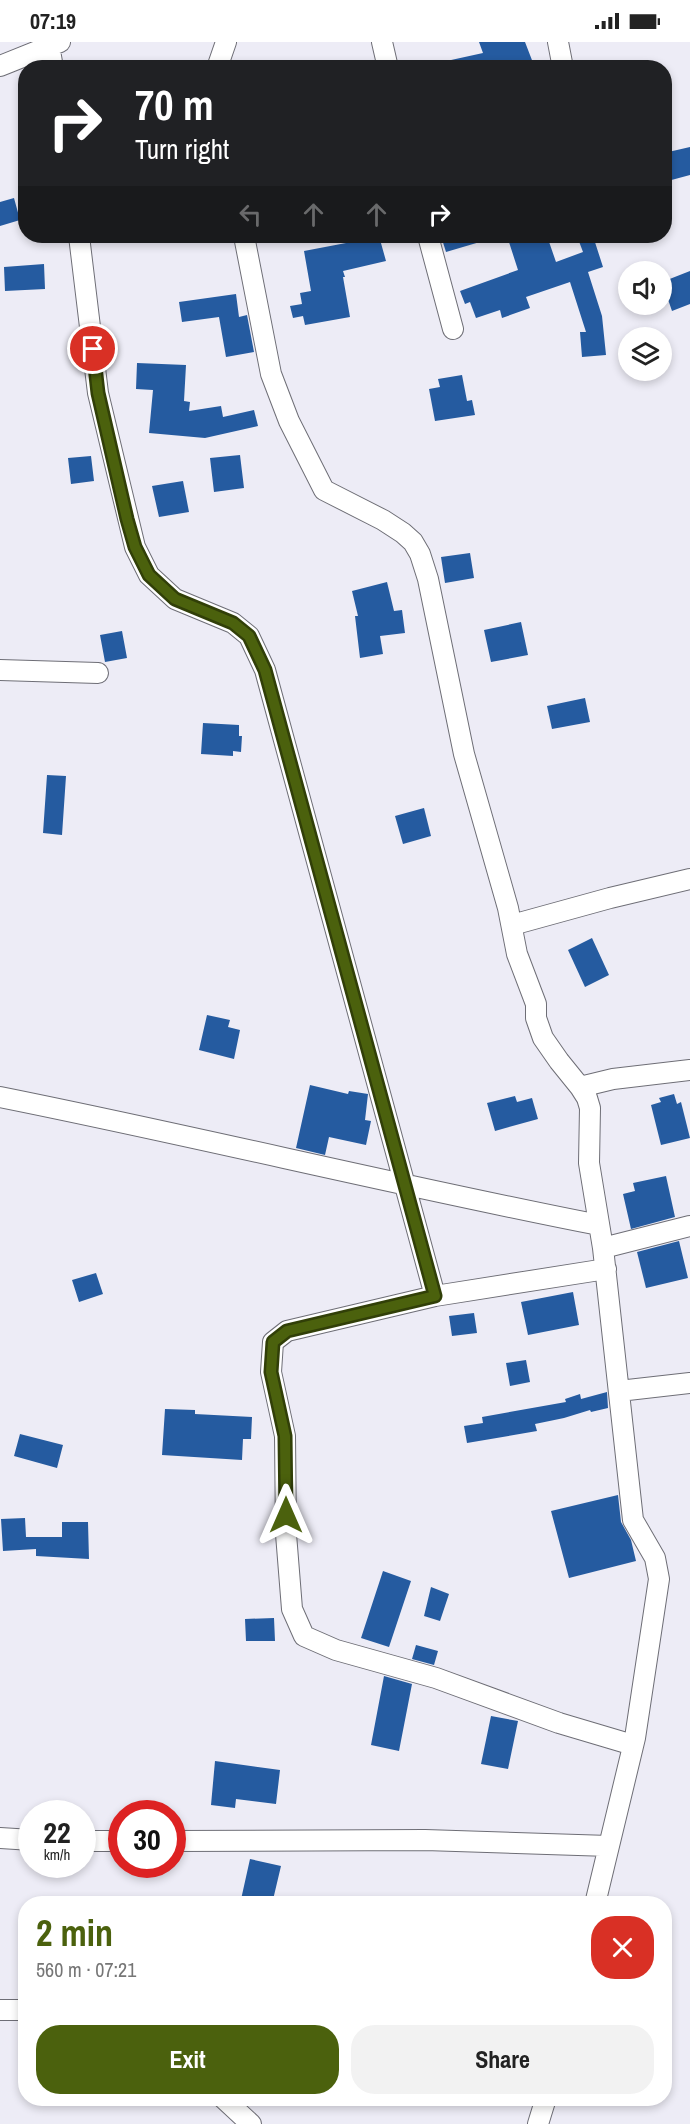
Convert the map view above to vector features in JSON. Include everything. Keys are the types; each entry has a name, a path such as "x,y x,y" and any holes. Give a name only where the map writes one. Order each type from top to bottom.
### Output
{"street":[{"path":"220,60 226,42"},
{"path":"382,42 386,60"},
{"path":"558,42 561,60"},
{"path":"0,66 43,45 50,60"},
{"path":"80,243 98,393 135,547 149,575 175,599 233,623 249,636 265,670 435,1296"},
{"path":"245,243 271,374 289,421 324,490 383,520 403,533 413,542 420,554 428,579 464,754 512,925 515,947 536,1004 536,1018 543,1038 580,1087 590,1108 589,1163 606,1269 633,1520 655,1558 659,1579 633,1745 597,1896"},
{"path":"430,243 453,330"},
{"path":"0,670 98,673"},
{"path":"512,925 690,879"},
{"path":"580,1087 614,1079 690,1070"},
{"path":"0,1097 599,1225"},
{"path":"603,1248 690,1226"},
{"path":"606,1269 435,1296 287,1331 273,1342 271,1372 285,1436 286,1534 292,1609 304,1636 336,1650 436,1678 559,1723 633,1745"},
{"path":"619,1391 690,1383"},
{"path":"0,1838 18,1839"},
{"path":"186,1841 425,1840 609,1846"},
{"path":"0,2010 18,2010"},
{"path":"231,2106 251,2124"},
{"path":"538,2124 544,2106"}],"building":[{"path":"479,42 525,42 532,60 451,60 483,53"},
{"path":"690,147 690,175 672,180 672,151"},
{"path":"14,198 18,221 0,226 0,202"},
{"path":"346,243 381,243 386,261 343,271 350,317 305,325 303,316 293,318 290,306 302,304 300,293 311,291 304,251"},
{"path":"443,243 476,243 446,252"},
{"path":"509,243 549,243 556,262 583,252 580,243 595,243 603,267 588,272 602,316 606,355 582,357 580,332 586,332 570,282 526,297 530,308 502,318 500,310 476,318 470,302 465,304 460,291 518,270"},
{"path":"44,264 45,289 5,291 4,267"},
{"path":"690,271 690,304 672,311 672,278"},
{"path":"236,294 239,317 247,315 254,352 226,357 219,317 182,322 179,302"},
{"path":"137,363 186,365 184,401 190,402 189,411 221,406 223,417 254,410 258,426 205,438 149,433 153,390 136,389"},
{"path":"462,375 467,401 472,400 475,415 435,421 429,389 440,387 438,379"},
{"path":"240,455 244,488 214,492 210,458"},
{"path":"91,456 94,481 71,484 68,458"},
{"path":"183,481 189,512 159,517 152,486"},
{"path":"470,553 474,578 445,583 441,557"},
{"path":"387,582 394,611 402,610 405,633 380,636 383,654 360,658 355,616 358,616 352,591"},
{"path":"521,622 528,655 491,662 484,630"},
{"path":"122,631 127,658 105,662 100,635"},
{"path":"585,698 590,722 552,729 547,706"},
{"path":"203,723 239,725 239,736 242,736 241,752 233,751 233,756 201,754"},
{"path":"47,775 66,776 62,835 43,833"},
{"path":"424,808 431,836 403,844 395,816"},
{"path":"592,938 609,975 585,987 568,950"},
{"path":"207,1015 230,1020 228,1027 240,1030 234,1059 199,1050"},
{"path":"310,1085 348,1094 349,1091 368,1094 365,1120 371,1121 366,1145 329,1137 325,1155 296,1148"},
{"path":"674,1094 677,1104 681,1102 690,1138 661,1145 651,1105 661,1102 659,1098"},
{"path":"515,1096 517,1102 532,1098 538,1119 495,1131 487,1103"},
{"path":"666,1176 675,1217 631,1229 623,1194 635,1191 633,1183"},
{"path":"679,1241 688,1278 646,1288 637,1252"},
{"path":"96,1273 103,1294 79,1302 72,1280"},
{"path":"573,1292 579,1325 528,1335 521,1302"},
{"path":"474,1313 477,1333 452,1336 449,1316"},
{"path":"526,1360 530,1382 510,1386 506,1363"},
{"path":"607,1392 608,1408 591,1412 590,1410 535,1424 537,1431 467,1443 464,1426 483,1423 482,1417 566,1402 565,1399 580,1394 581,1399"},
{"path":"165,1409 195,1410 195,1414 252,1417 251,1439 243,1439 242,1460 162,1455"},
{"path":"20,1434 63,1445 57,1468 14,1456"},
{"path":"618,1495 621,1522 631,1540 636,1561 569,1578 551,1511"},
{"path":"25,1518 26,1537 62,1537 62,1522 88,1522 89,1559 36,1556 36,1549 3,1551 1,1519"},
{"path":"383,1571 411,1581 389,1647 361,1638"},
{"path":"431,1587 449,1594 440,1621 424,1616"},
{"path":"274,1618 275,1641 246,1641 245,1619"},
{"path":"416,1645 438,1651 434,1665 412,1659"},
{"path":"384,1676 412,1684 399,1751 371,1745"},
{"path":"491,1716 518,1721 508,1769 481,1764"},
{"path":"215,1761 280,1770 276,1804 236,1799 235,1808 211,1805"},
{"path":"250,1859 281,1866 274,1896 242,1896"}],"route":[{"path":"93,349 98,393 127,519 135,547 149,575 175,599 233,623 249,636 265,670 435,1296 287,1331 273,1342 271,1372 285,1436 286,1515"}]}
